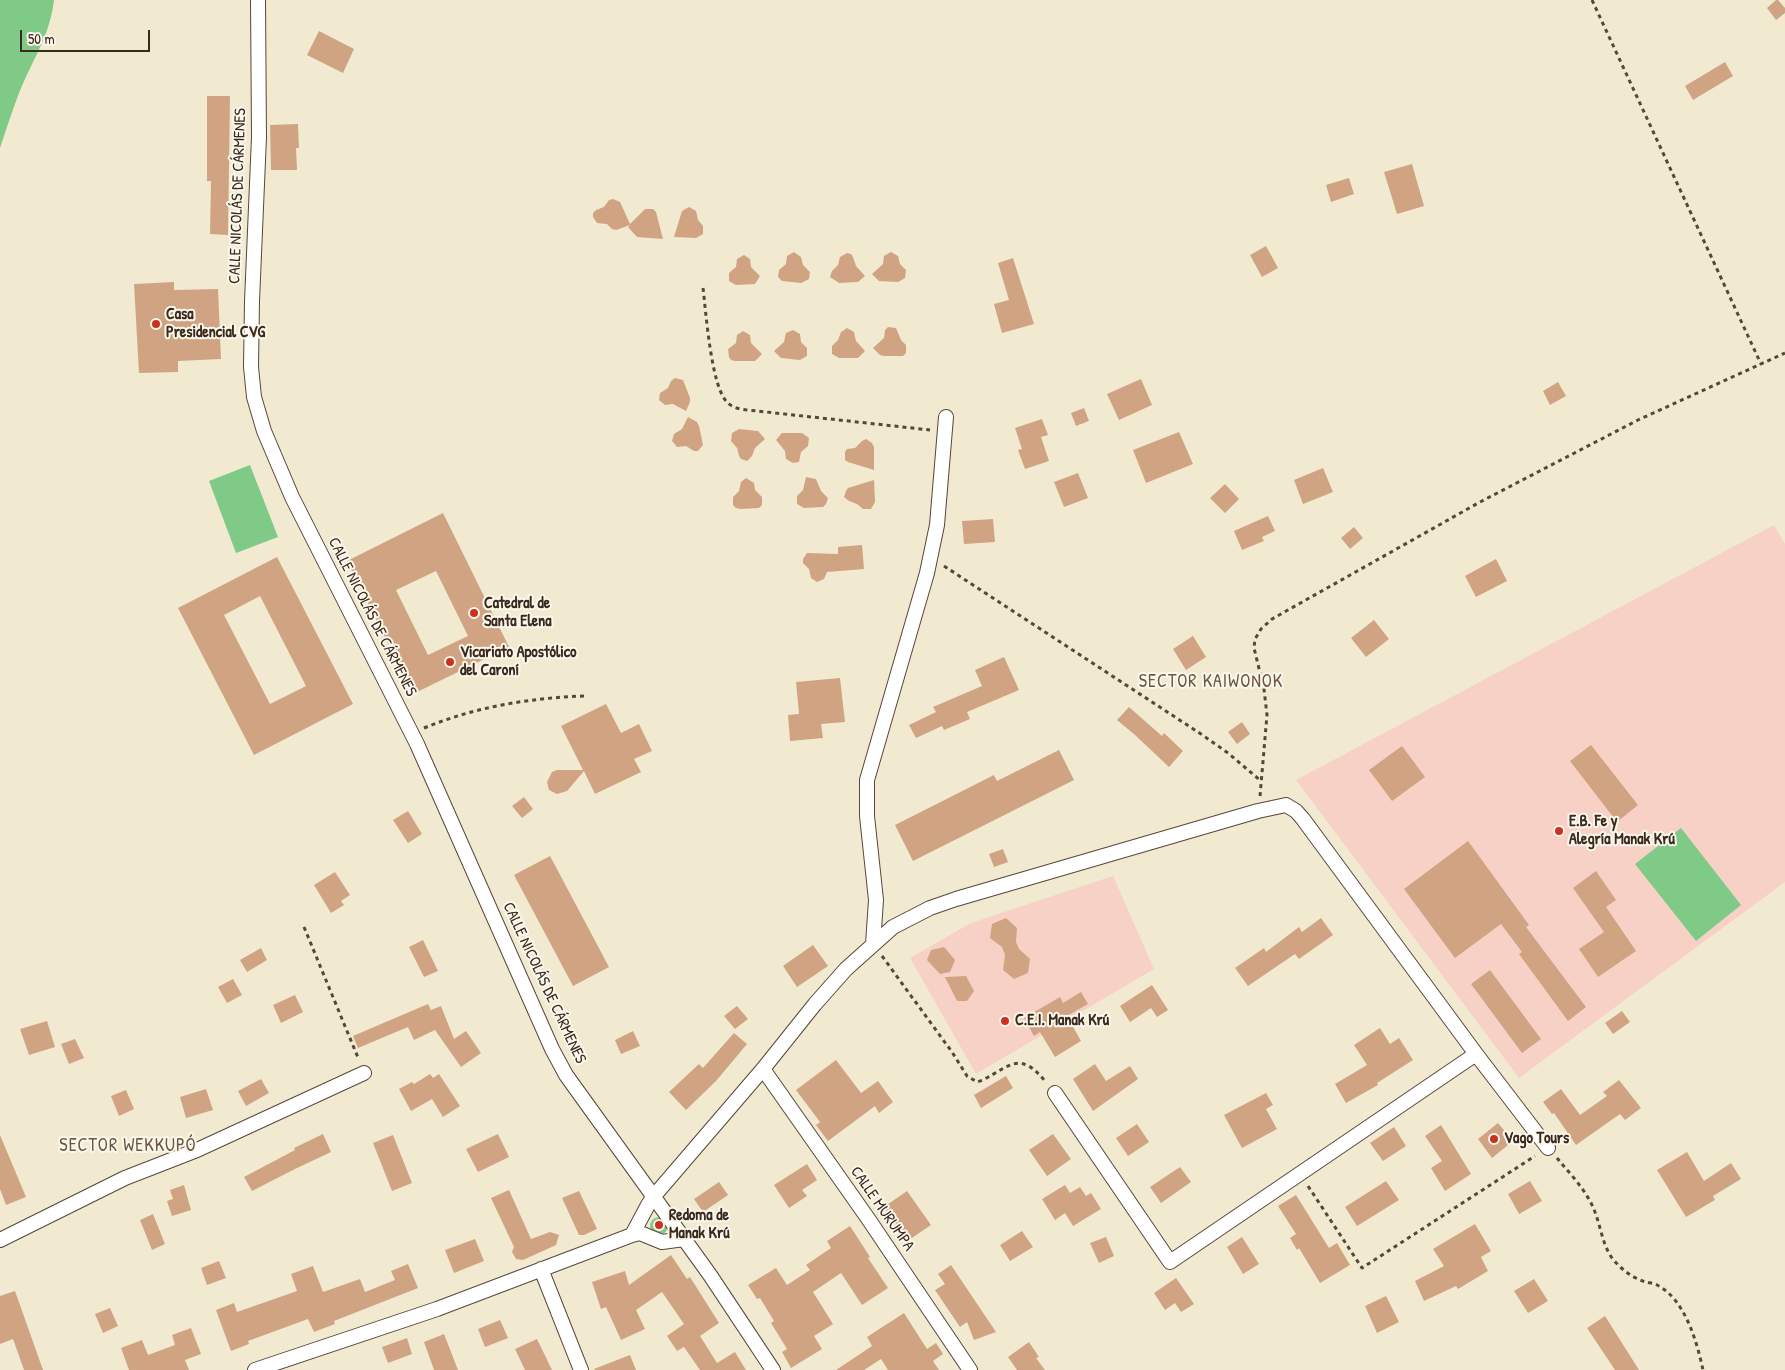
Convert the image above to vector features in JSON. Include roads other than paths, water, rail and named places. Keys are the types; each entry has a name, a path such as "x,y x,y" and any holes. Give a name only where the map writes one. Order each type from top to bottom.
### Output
{"street":[{"name":"CALLE NICOLÁS DE CÁRMENES","path":"258,0 259,137 251,367 254,397 264,431 292,497 412,733 552,1049 566,1075 654,1196 774,1370"},
{"path":"873,944 876,900 867,816 867,780 927,573 937,525 946,417"},
{"path":"632,1234 654,1196 763,1070 815,1004 846,969 893,927 956,899 1258,810 1286,805 1296,811 1548,1148"},
{"path":"1055,1093 1170,1262 1476,1054"},
{"name":"CALLE MURUMPA","path":"763,1070 869,1220 970,1370"},
{"path":"0,1240 125,1178 197,1150 364,1072"},
{"path":"255,1370 438,1309 632,1234 640,1233 662,1242 684,1239"},
{"path":"541,1270 581,1370"}],"place":[{"name":"Casa Presidencial CVG","path":"156,324"},
{"name":"Catedral de Santa Elena","path":"474,613"},
{"name":"Vicariato Apostólico del Caroní","path":"450,662"},
{"name":"E.B. Fe y Alegría Manak Krú","path":"1559,831"},
{"name":"C.E.I. Manak Krú","path":"1005,1021"},
{"name":"Vago Tours","path":"1494,1139"},
{"name":"Redoma de Manak Krú","path":"659,1225"}],"district":[{"name":"SECTOR KAIWONOK","path":"1211,682"},
{"name":"SECTOR WEKKUPÓ","path":"128,1146"}]}
